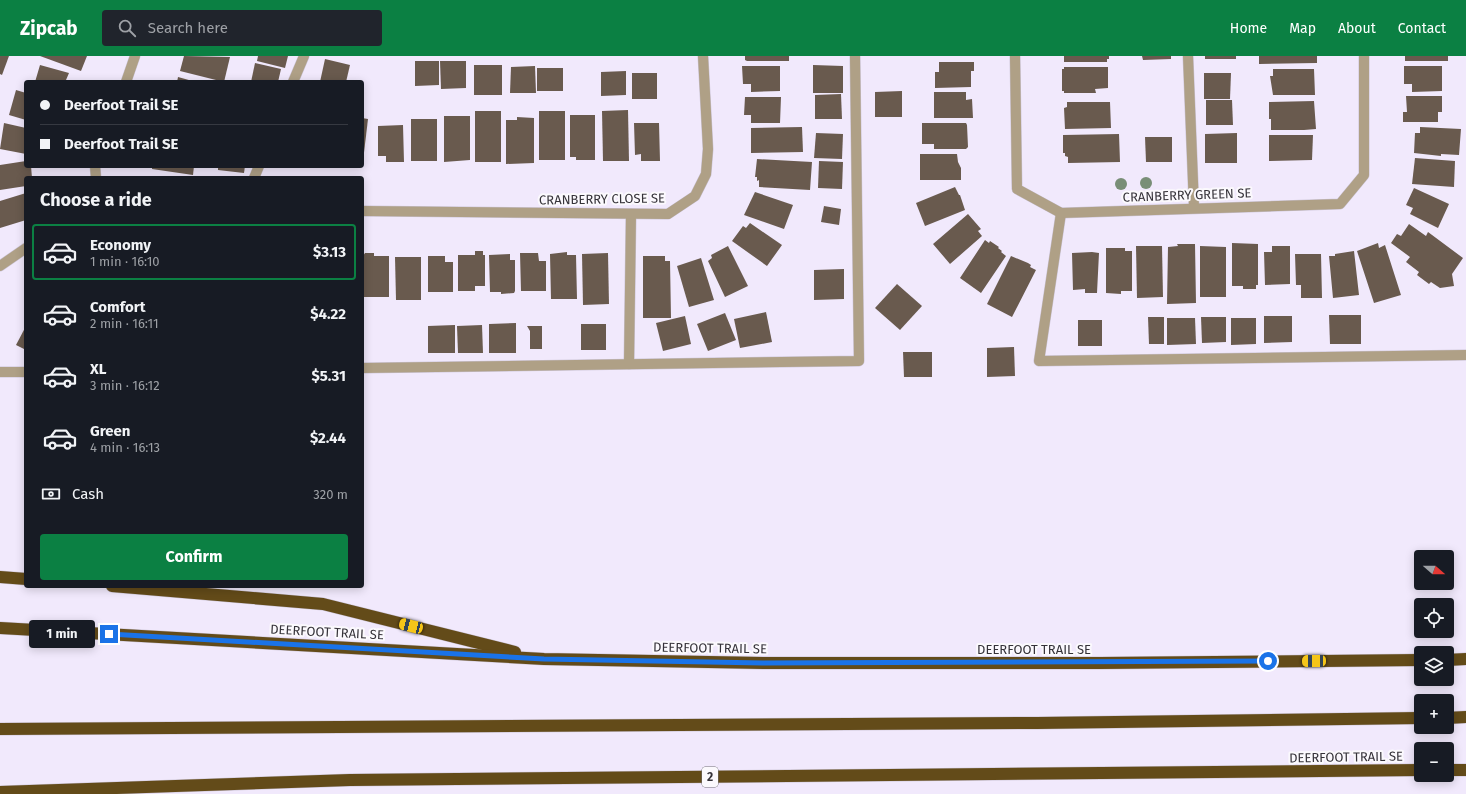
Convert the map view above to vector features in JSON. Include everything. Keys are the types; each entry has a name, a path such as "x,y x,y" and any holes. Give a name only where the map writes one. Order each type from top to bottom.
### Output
{"highway":[{"path":"0,576 24,579"},
{"path":"135,588 323,604 544,659"},
{"name":"DEERFOOT TRAIL SE","path":"0,628 544,659 763,663 1108,663 1414,660"},
{"path":"1454,660 1466,660"},
{"path":"1454,718 1466,717"},
{"path":"0,729 1037,723 1414,718"},
{"name":"DEERFOOT TRAIL SE","path":"0,792 350,780 1414,770"},
{"path":"1454,770 1466,770"}],"street":[{"path":"127,80 135,56"},
{"path":"294,80 304,56"},
{"name":"CRANBERRY CLOSE SE","path":"364,211 668,214 695,196 706,174 708,149 703,56"},
{"path":"364,368 859,362 855,56"},
{"path":"1015,56 1017,189 1061,213 1039,361 1466,355"},
{"path":"1188,56 1194,207"},
{"name":"CRANBERRY GREEN SE","path":"1061,213 1194,207 1340,204 1364,176 1364,56"},
{"path":"629,364 630,214"},
{"path":"0,266 24,249"},
{"path":"0,372 24,372"}],"building":[{"path":"0,56 9,56 2,75 0,74"},
{"path":"40,56 87,56 81,71"},
{"path":"184,56 230,57 224,80 216,80 180,71"},
{"path":"258,56 288,56 285,68 257,61"},
{"path":"745,56 789,56 789,61 747,61 745,60"},
{"path":"1064,56 1109,56 1109,59 1107,59 1107,62 1064,62"},
{"path":"1142,56 1171,56 1171,59 1143,60"},
{"path":"1205,56 1236,56 1236,59 1205,59"},
{"path":"1259,56 1317,56 1317,63 1259,64"},
{"path":"1405,56 1448,56 1448,61 1405,61"},
{"path":"325,59 350,65 346,80 320,80"},
{"path":"415,61 439,61 439,85 415,86"},
{"path":"440,61 466,61 466,88 441,89"},
{"path":"939,62 974,62 974,71 971,71 971,87 935,88 935,72 939,72"},
{"path":"255,63 281,69 278,80 251,80"},
{"path":"40,65 69,73 66,80 36,80"},
{"path":"474,65 502,65 502,95 474,95"},
{"path":"813,65 843,66 843,93 813,93"},
{"path":"535,66 536,93 510,93 511,67"},
{"path":"742,66 780,66 780,91 751,92 751,84 743,84"},
{"path":"1404,66 1442,66 1442,91 1412,92 1412,84 1404,84"},
{"path":"1064,67 1108,67 1108,88 1095,89 1096,93 1064,93 1064,91 1062,91 1062,69 1064,69"},
{"path":"537,68 563,68 563,91 537,91"},
{"path":"1273,69 1314,69 1315,95 1273,95 1270,76 1273,76"},
{"path":"626,71 626,95 601,96 601,72"},
{"path":"632,73 657,73 657,99 632,99"},
{"path":"1204,73 1231,73 1230,99 1204,99"},
{"path":"178,77 189,80 177,80"},
{"path":"16,90 24,92 24,119 9,115"},
{"path":"902,91 902,117 875,117 875,92"},
{"path":"934,92 966,92 966,100 972,99 973,118 934,118"},
{"path":"841,94 842,119 815,119 815,95"},
{"path":"1406,96 1442,96 1442,112 1438,112 1438,122 1403,122 1403,112 1407,112"},
{"path":"745,97 781,97 780,123 751,123 751,115 744,115"},
{"path":"1206,100 1232,100 1233,125 1206,125"},
{"path":"1314,101 1316,129 1271,130 1271,119 1269,119 1269,102"},
{"path":"1067,102 1110,102 1111,128 1065,129 1064,108 1067,107"},
{"path":"628,110 629,161 603,161 602,111"},
{"path":"475,111 501,111 501,162 475,162"},
{"path":"539,111 565,111 565,160 539,160"},
{"path":"570,115 595,115 595,160 576,160 576,157 570,157"},
{"path":"444,116 470,116 470,160 444,162"},
{"path":"517,117 534,118 534,163 506,164 506,120 517,120"},
{"path":"364,118 368,119 364,153"},
{"path":"411,119 437,119 437,161 411,161"},
{"path":"4,123 24,128 24,154 0,149"},
{"path":"634,123 659,123 660,161 641,161 641,154 635,155"},
{"path":"922,123 966,123 968,147 966,149 934,149 934,144 922,144"},
{"path":"403,125 404,162 386,162 386,156 378,156 378,126"},
{"path":"802,127 803,152 751,153 751,128"},
{"path":"1420,127 1461,129 1459,155 1441,154 1441,156 1414,153 1415,133 1420,133"},
{"path":"816,133 843,134 842,159 814,158"},
{"path":"1237,133 1237,163 1205,163 1205,134"},
{"path":"1119,134 1120,162 1068,163 1068,157 1065,156 1065,153 1063,153 1063,135"},
{"path":"1269,135 1313,135 1312,160 1269,161"},
{"path":"1145,137 1172,137 1172,162 1146,162"},
{"path":"920,154 957,154 958,162 961,168 961,180 920,180"},
{"path":"1415,158 1455,161 1454,187 1412,184"},
{"path":"757,159 812,162 810,190 759,187 759,180 757,181 757,177 755,177"},
{"path":"24,161 24,168 31,168 32,176 24,176 24,186 0,190 0,165"},
{"path":"819,161 843,162 842,189 818,188"},
{"path":"152,168 194,168 193,175"},
{"path":"218,168 245,168 244,173 218,170"},
{"path":"955,187 960,195 965,210 925,226 916,203"},
{"path":"1414,188 1449,204 1438,228 1410,214 1413,208 1406,205"},
{"path":"755,192 793,205 784,229 744,215"},
{"path":"24,194 24,221 0,228 0,201"},
{"path":"824,206 841,209 839,225 821,222"},
{"path":"968,214 981,229 978,231 982,236 950,264 933,244"},
{"path":"750,223 782,245 767,266 732,241 743,226 746,228"},
{"path":"1409,224 1426,236 1428,232 1463,258 1452,274 1454,286 1440,288 1431,282 1429,284 1417,275 1419,272 1406,262 1410,257 1391,243 1397,234 1401,236"},
{"path":"985,240 989,243 990,241 999,247 998,248 1002,251 1001,252 1006,256 981,293 960,278"},
{"path":"1232,243 1258,244 1258,285 1256,285 1256,289 1243,289 1243,286 1232,286"},
{"path":"1378,243 1379,248 1385,245 1401,295 1374,303 1357,251"},
{"path":"1177,244 1195,244 1196,303 1167,304 1168,247 1178,246"},
{"path":"728,246 748,286 725,297 708,261 712,258 711,255"},
{"path":"1136,246 1162,246 1163,297 1137,298"},
{"path":"1200,246 1226,247 1226,297 1200,297"},
{"path":"1272,246 1290,246 1290,284 1265,285 1264,252 1272,252"},
{"path":"1106,248 1125,248 1125,251 1132,251 1132,291 1121,291 1121,294 1106,293"},
{"path":"475,251 483,251 483,255 485,255 485,286 475,286 475,291 458,291 458,255 475,255"},
{"path":"1354,251 1359,295 1333,298 1329,256"},
{"path":"567,252 567,255 576,255 577,299 551,299 550,254"},
{"path":"365,253 374,253 374,256 389,256 389,297 364,297"},
{"path":"520,253 538,253 539,261 546,261 546,291 521,291"},
{"path":"608,253 609,304 583,305 582,254"},
{"path":"1072,253 1099,253 1097,293 1085,293 1085,289 1073,290"},
{"path":"510,254 510,260 515,260 514,293 501,294 501,292 490,292 489,255"},
{"path":"1295,254 1321,254 1322,298 1301,298 1301,285 1296,285"},
{"path":"428,256 445,256 445,262 453,262 453,292 428,292"},
{"path":"643,256 665,256 665,261 670,261 671,318 643,318"},
{"path":"1011,256 1028,263 1031,265 1030,267 1036,270 1012,317 987,304"},
{"path":"395,257 421,257 421,300 396,300"},
{"path":"701,258 714,300 689,307 677,266"},
{"path":"844,269 844,299 814,300 814,270"},
{"path":"897,284 922,306 900,330 875,308"},
{"path":"766,312 772,342 740,348 734,319"},
{"path":"725,313 736,340 708,351 697,324"},
{"path":"1329,315 1361,315 1361,344 1330,344"},
{"path":"685,316 691,344 663,351 656,323"},
{"path":"1264,316 1292,316 1292,342 1264,343"},
{"path":"1148,317 1164,317 1164,344 1149,344"},
{"path":"1201,317 1226,317 1226,342 1202,343"},
{"path":"1167,318 1195,318 1196,344 1167,345"},
{"path":"1231,318 1256,318 1256,344 1231,345"},
{"path":"1078,320 1102,320 1102,346 1078,346"},
{"path":"516,323 516,353 489,353 489,324"},
{"path":"581,324 606,324 606,350 581,350"},
{"path":"455,325 455,353 428,353 428,326"},
{"path":"482,325 483,353 458,353 457,326"},
{"path":"527,326 542,326 542,349 530,349 530,331"},
{"path":"24,330 24,349 16,345"},
{"path":"1014,347 1015,376 987,377 987,348"},
{"path":"903,352 932,352 932,377 904,377"}],"route":[{"path":"109,634 544,659 763,663 1100,663 1268,661"}]}
